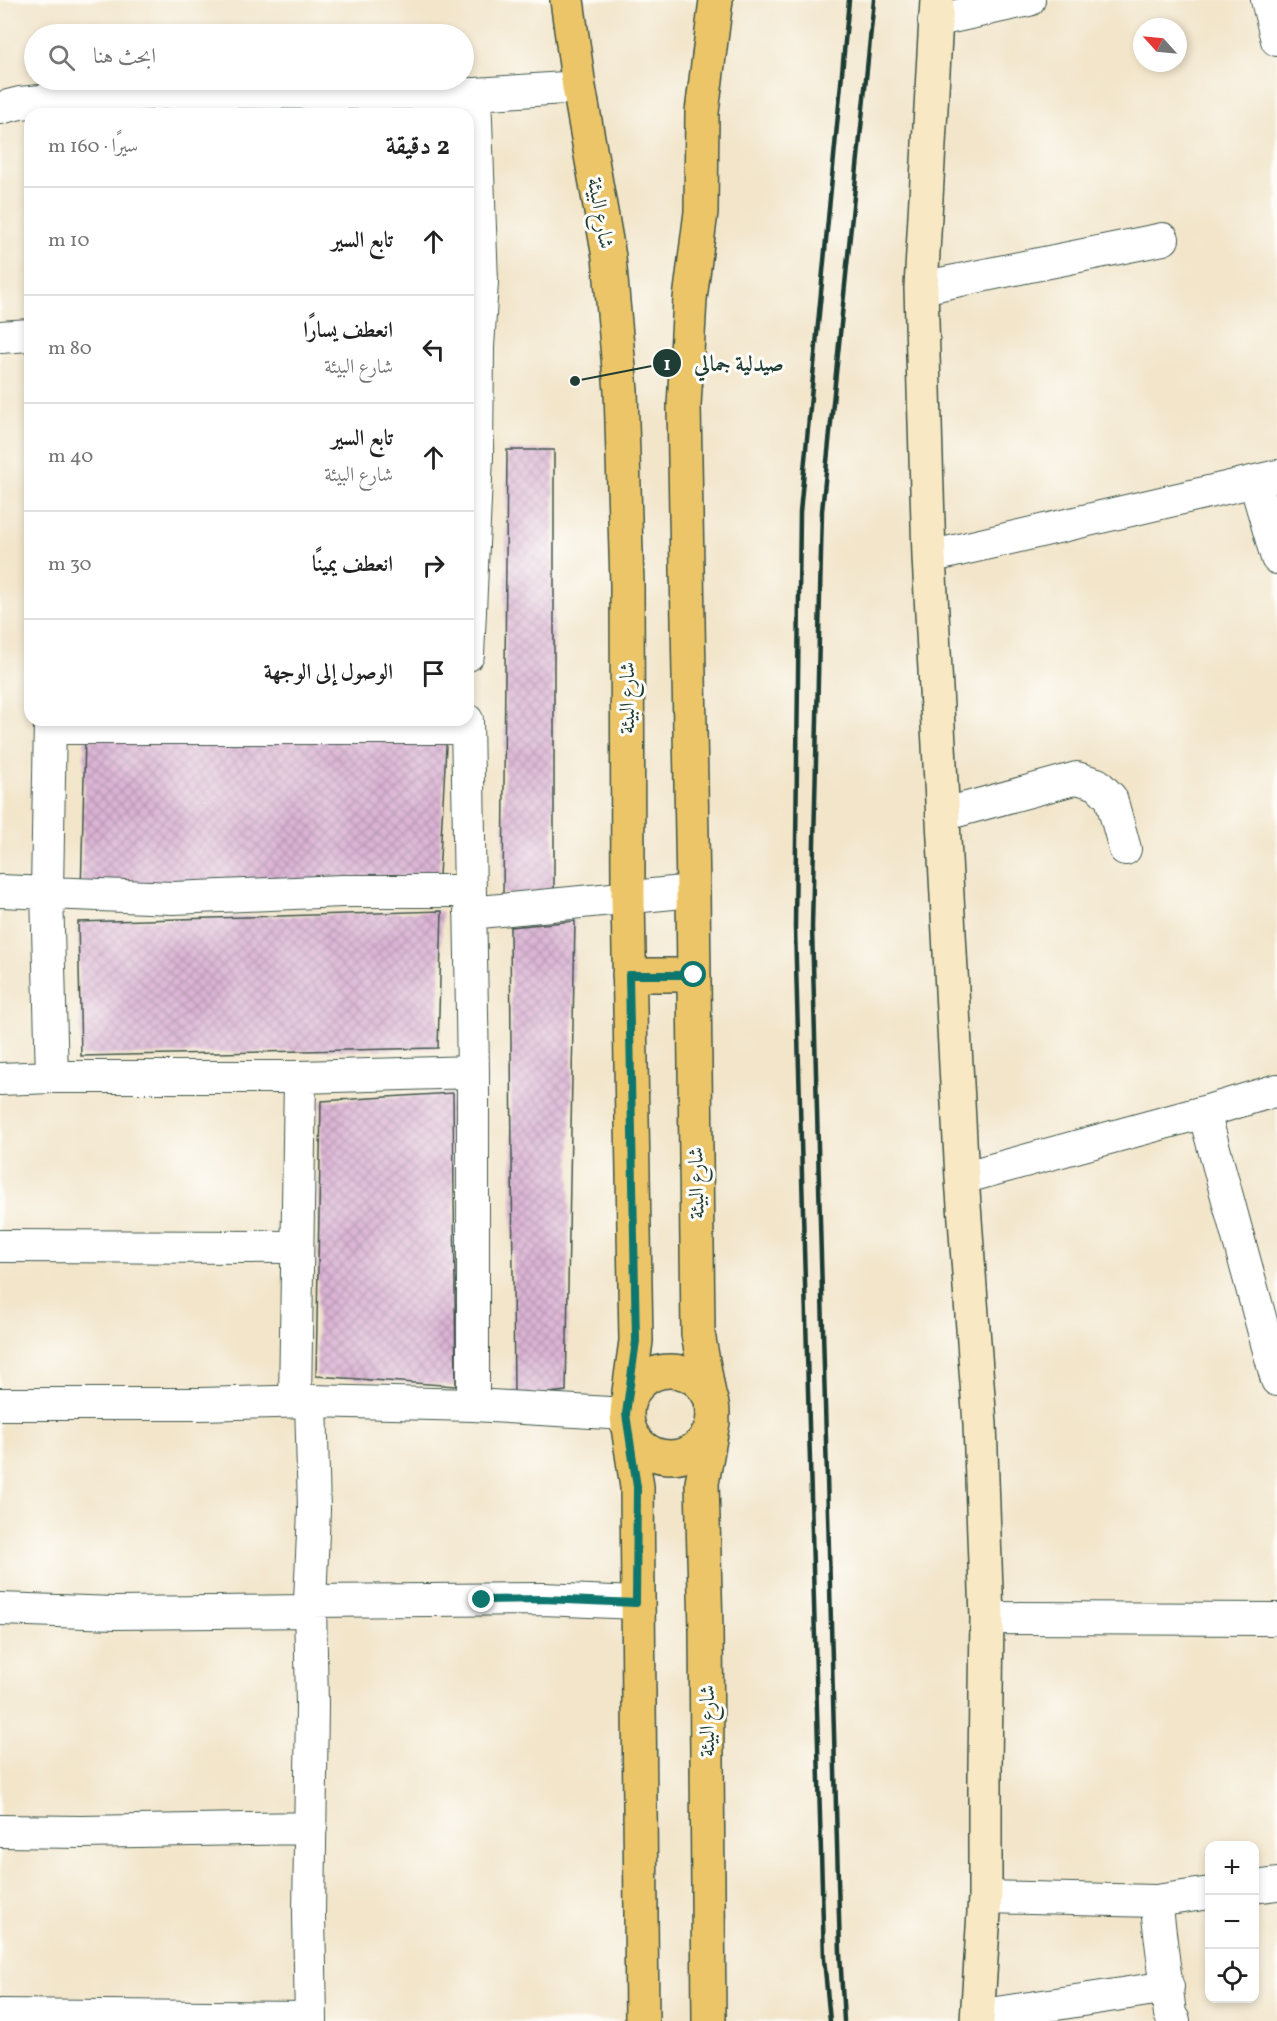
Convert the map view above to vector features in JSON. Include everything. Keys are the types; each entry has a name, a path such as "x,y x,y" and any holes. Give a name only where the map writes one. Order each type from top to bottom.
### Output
{"main road":[{"name":"شارع البيئة","path":"567,0 579,87 609,257 621,391 627,584 628,897 636,1341 628,1413 637,1487 636,1603 642,1829 642,2021"},
{"name":"شارع البيئة","path":"709,2021 706,1629 702,1483 711,1408 698,1334 684,406 690,299 701,212 702,112 716,0"},
{"path":"629,975 694,975"},
{"path":"674,1370 688,1374 700,1382 711,1408 707,1436 686,1454 673,1457 659,1456 645,1450 635,1440 628,1413 636,1386 641,1381 660,1371 674,1370"}],"street":[{"path":"1029,0 935,11 921,288 929,557 962,1178 980,1424 987,1618 986,1897 977,2019 1168,1987"},
{"path":"1267,0 1277,40"},
{"path":"0,108 20,103 62,99 192,92 475,94 579,87"},
{"path":"474,335 475,94"},
{"path":"921,288 1163,239"},
{"path":"0,337 24,335"},
{"path":"929,557 1266,479 1277,558"},
{"path":"50,726 47,892 52,1077"},
{"path":"313,726 381,729 433,726"},
{"path":"467,726 473,1072 473,1405"},
{"path":"942,814 1077,778 1097,784 1111,798 1125,849"},
{"path":"0,891 173,898 342,891 470,902 628,897 693,891"},
{"path":"0,1079 300,1077 473,1072"},
{"path":"0,2015 311,2019 311,1606 314,1510 303,1401 296,1247 300,1077"},
{"path":"962,1178 1277,1090"},
{"path":"1204,1112 1277,1380"},
{"path":"0,1246 296,1247"},
{"path":"0,1404 201,1404 303,1401 473,1405 628,1413"},
{"path":"0,1609 115,1613 543,1599 636,1603"},
{"path":"987,1618 1277,1619"},
{"path":"0,1831 310,1828"},
{"path":"1259,1886 1277,1884"},
{"path":"986,1897 1156,1901 1205,1894"},
{"path":"1156,1901 1170,2014 1174,2021"}],"building":[{"path":"507,450 554,450 554,894 503,895"},
{"path":"447,728 439,876 81,893 85,739"},
{"path":"442,911 438,1048 81,1056 78,922"},
{"path":"575,921 566,1391 514,1397 510,927"},
{"path":"453,1093 456,1386 316,1376 321,1101"}],"railway":[{"path":"830,2021 824,1959 795,927 800,512 849,0"},
{"path":"844,2021 840,1953 812,927 822,511 874,0"}],"place":[{"name":"صيدلية جمالي","path":"575,381"}],"route":[{"path":"482,1600 543,1599 636,1603 637,1487 626,1414 636,1341 629,975 694,975"}]}
